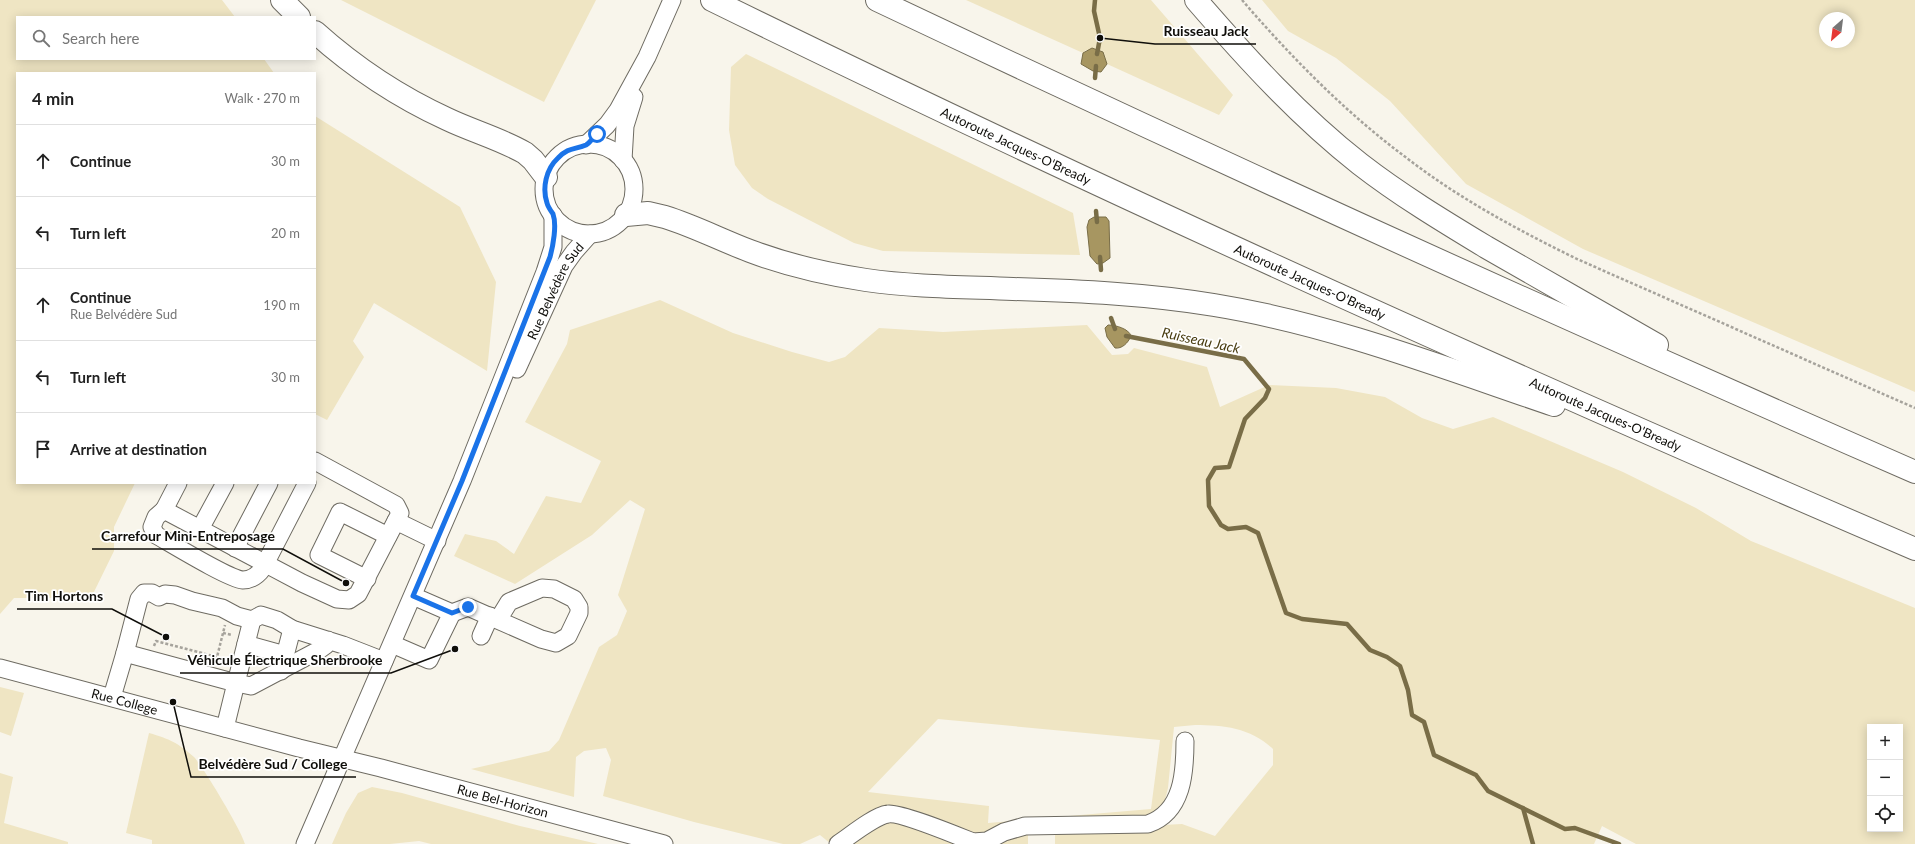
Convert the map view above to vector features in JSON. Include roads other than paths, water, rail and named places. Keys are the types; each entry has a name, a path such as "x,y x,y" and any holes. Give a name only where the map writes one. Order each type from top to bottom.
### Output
{"highway":[{"path":"282,0 298,16"},
{"name":"Autoroute Jacques-O'Bready","path":"712,0 909,95 1204,233 1693,453 1915,549"},
{"path":"877,0 1314,205 1915,472"},
{"path":"1196,0 1249,61 1290,103 1335,144 1380,179 1439,218 1535,276 1769,408"},
{"path":"316,33 351,62 405,97 440,116 525,153 533,160 546,177"},
{"path":"626,215 643,213 665,216 766,256 819,271 864,280 914,285 1092,292 1145,296 1214,305 1273,317 1375,345 1693,453"}],"street":[{"path":"623,160 626,119 647,57 672,0"},
{"path":"586,145 613,117 647,57"},
{"path":"586,145 606,148 623,160 631,174 634,190 626,215 610,228 590,234 569,229 560,223 553,215 545,197 546,177 550,168 559,156 572,148 586,145"},
{"name":"Rue Belvédère Sud","path":"305,844 462,481 550,257 554,239 553,215"},
{"name":"Rue Belvédère Sud","path":"462,481 562,272 574,252 590,234"},
{"path":"164,510 302,583 341,600 348,600 356,597 367,579 400,513 396,505 316,464"},
{"path":"177,484 164,510 156,517 152,529 154,534 238,579 250,579 260,572 306,484"},
{"path":"200,529 224,484"},
{"path":"235,548 268,484"},
{"path":"367,579 318,555 340,512 388,536"},
{"path":"396,521 436,541"},
{"path":"112,697 137,604 142,594 149,593 159,597 170,594 222,608 238,620 241,640 236,682 225,728"},
{"path":"413,596 452,613 468,607 494,618 481,636"},
{"path":"392,644 432,666 452,613"},
{"path":"238,620 261,615 277,620 292,629 328,640 384,661"},
{"path":"283,663 292,629"},
{"path":"241,640 283,663"},
{"path":"125,653 251,686 283,663 319,650 326,645 328,640"},
{"name":"Rue College","path":"0,668 342,758"},
{"path":"838,844 880,816 889,814 902,816 973,842 982,842 1004,832 1025,826 1148,824 1165,816 1175,802 1185,768 1186,741"},
{"name":"Rue Bel-Horizon","path":"342,758 664,844"}],"waterway":[{"name":"Ruisseau Jack","path":"1095,0 1094,11 1100,38 1097,54"},
{"name":"Ruisseau Jack","path":"1095,78 1096,66"},
{"name":"Ruisseau Jack","path":"1096,211 1097,222"},
{"name":"Ruisseau Jack","path":"1100,257 1101,270"},
{"name":"Ruisseau Jack","path":"1111,318 1115,329"},
{"name":"Ruisseau Jack","path":"1126,336 1244,359 1269,389 1265,398 1245,419 1229,467 1215,468 1208,480 1209,506 1221,525 1228,529 1246,527 1258,533 1286,613 1302,619 1347,624 1370,650 1387,657 1400,666 1408,690 1412,715 1424,722 1434,755 1476,775 1488,791 1565,829 1575,828 1619,844"},
{"name":"Ruisseau Jack","path":"1523,808 1533,844"}],"place":[{"name":"Ruisseau Jack","path":"1100,38"},
{"name":"Carrefour Mini-Entreposage","path":"346,583"},
{"name":"Tim Hortons","path":"166,637"},
{"name":"Véhicule Électrique Sherbrooke","path":"455,649"},
{"name":"Belvédère Sud / College","path":"173,702"}]}
